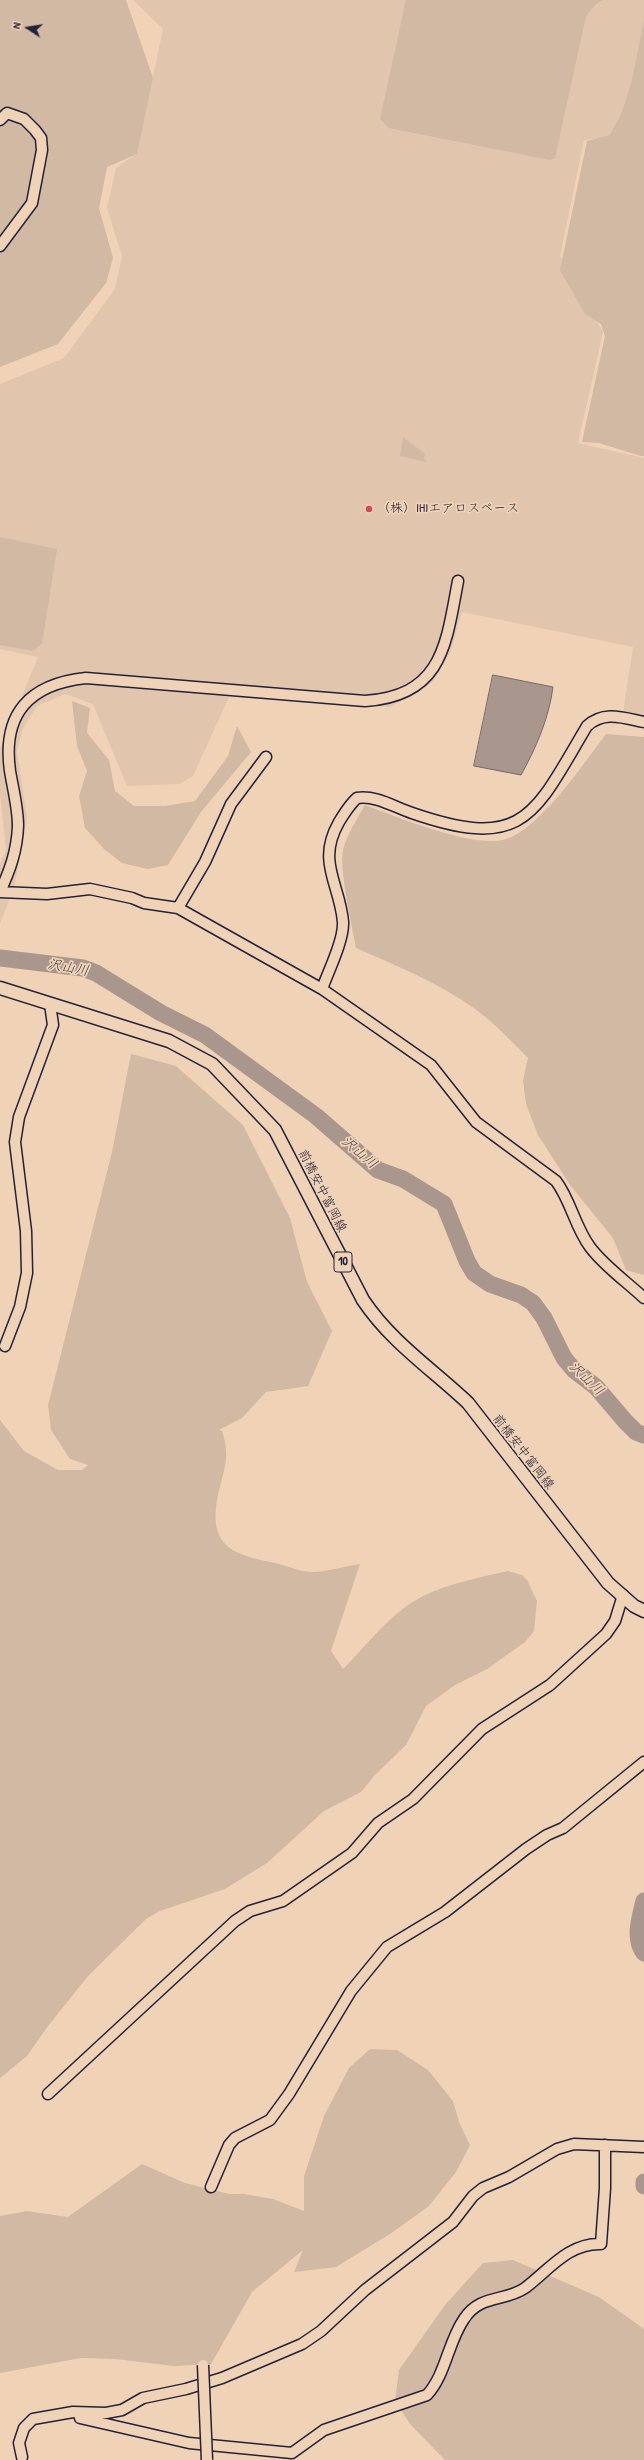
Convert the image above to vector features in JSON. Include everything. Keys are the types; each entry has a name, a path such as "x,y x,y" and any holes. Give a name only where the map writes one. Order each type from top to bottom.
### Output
{"main road":[{"name":"前橋安中富岡線","path":"0,988 169,1041 212,1064 224,1075 275,1130 363,1300 378,1323 400,1346 468,1403 608,1583 644,1611"}],"street":[{"path":"0,120 7,114 24,119 41,138 42,150 32,203 0,246"},
{"path":"458,581 445,642 438,660 428,676 418,685 387,700 365,701 86,678 58,682 47,687 29,700 16,716 10,731 9,753 18,824 14,859 0,892 47,894 90,889 132,898 144,903 178,908 322,989 431,1065 476,1122 556,1181 564,1192 579,1228 590,1247 644,1298"},
{"path":"322,989 343,923 329,870 329,846 332,833 341,818 357,798 364,797 382,801 432,820 474,830 496,828 515,824 529,814 546,795 587,726 593,721 612,716 644,722"},
{"path":"178,908 205,862 231,804 266,757"},
{"path":"5,1346 20,1307 27,1273 26,1231 15,1142 19,1117 53,1025 50,1004"},
{"path":"48,2094 235,1921 250,1911 282,1901 352,1853 378,1823 413,1799 482,1729 550,1685 606,1634 615,1621 623,1596"},
{"path":"211,2187 229,2145 235,2138 270,2120 289,2094 350,1991 387,1947 445,1912 526,1848 547,1835 563,1828 644,1762"},
{"path":"22,2457 19,2443 24,2428 33,2419 64,2414 106,2414 122,2410 143,2398 222,2378 278,2356 321,2331 365,2290 453,2222 473,2196 483,2188 509,2177 557,2149 574,2144 644,2147"},
{"path":"64,2414 189,2443 292,2453 324,2430 427,2394 435,2386 455,2334 474,2307 525,2288 567,2252 585,2245 601,2244 605,2202 605,2145"},
{"path":"203,2365 207,2460"}],"shaded area":[{"path":"0,0 126,0 153,78 137,154 107,167 99,208 113,258 106,283 58,344 0,367"},
{"path":"133,0 644,0 644,55 614,136 584,140 560,256 603,332 578,443 644,458 644,717 623,713 633,647 462,612 450,653 433,682 390,707 229,697 193,776 179,784 127,786 93,704 65,694 37,706 23,728 17,752 27,817 15,884 0,924 0,864 6,850 0,793 0,749 38,657 0,649 0,384 64,358 115,289 122,256 107,208 116,168 137,153 163,29"},
{"path":"406,0 604,0 597,3 586,16 555,158 550,160 389,128 380,119"},
{"path":"644,20 644,456 641,456 599,443 582,442 605,336 601,324 585,314 560,270 587,141 610,135 622,112 632,80"},
{"path":"403,437 425,454 424,458 427,462 400,456"},
{"path":"0,537 57,549 42,643 33,651 0,645"},
{"path":"493,675 553,687 541,732 521,775 474,766"},
{"path":"72,701 90,708 87,733 109,760 115,791 134,806 165,806 195,801 228,756 237,726 251,752 201,812 168,865 148,869 122,863 104,849 85,828 79,796 87,771 77,746"},
{"path":"606,734 644,737 644,1275 626,1270 613,1238 570,1185 538,1135 526,1104 523,1080 528,1058 488,1019 457,997 425,979 356,948 346,898 342,859 347,838 365,805 434,830 472,839 489,841 503,840 517,834 545,811 573,778"},
{"path":"131,1054 176,1066 243,1125 290,1218 307,1282 332,1331 308,1386 266,1392 242,1418 219,1430 222,1431 225,1442 226,1462 216,1508 216,1523 219,1535 233,1550 243,1555 306,1572 321,1571 360,1564 331,1651 343,1669 372,1637 415,1600 454,1584 508,1571 522,1575 527,1580 537,1601 534,1631 525,1642 487,1669 455,1685 426,1706 406,1745 374,1776 361,1792 324,1811 267,1863 225,1889 160,1911 146,1919 88,1976 48,2026 27,2056 0,2078 0,1420 24,1451 58,1470 82,1470 88,1465 70,1459 51,1430 48,1405 112,1152"},
{"path":"370,2049 397,2050 428,2070 453,2101 459,2122 470,2145 456,2172 429,2206 390,2234 336,2267 294,2272 303,2250 252,2292 211,2364 174,2366 115,2359 81,2358 0,2373 0,2216 27,2211 68,2217 142,2164 185,2183 229,2194 244,2194 273,2199 304,2211 304,2176 324,2116 349,2068"},
{"path":"513,2260 599,2297 644,2329 644,2460 445,2460 410,2424 395,2401 399,2370 445,2305 483,2263"}],"waterway":[{"name":"沢山川","path":"0,958 83,968 96,973 161,1013 205,1035 316,1116 378,1170 403,1179 444,1204 467,1261 474,1273 490,1284 521,1295 533,1303 544,1318 564,1358 574,1370 596,1387 636,1432 644,1435"},
{"path":"644,1901 638,1928 639,1941 644,1953"}],"place":[{"name":"（株）IHIエアロスペース","path":"369,509"}]}
